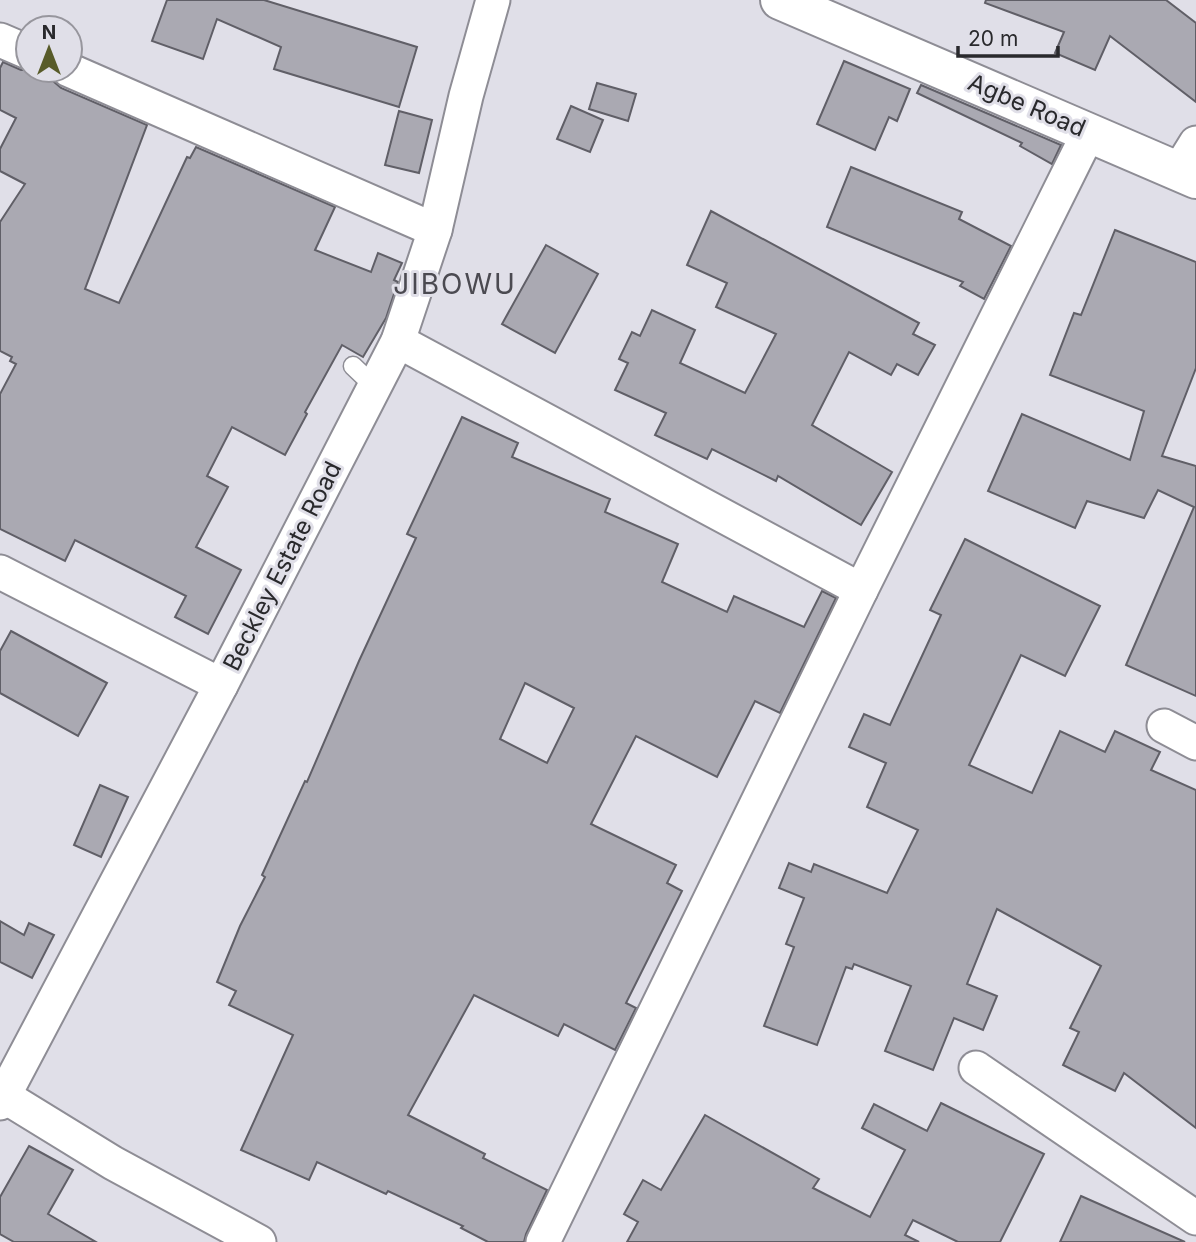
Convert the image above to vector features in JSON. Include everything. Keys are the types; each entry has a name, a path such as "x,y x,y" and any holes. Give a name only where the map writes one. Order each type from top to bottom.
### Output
{"street":[{"name":"Beckley Estate Road","path":"2,1099 221,685 364,376 398,341 435,230 466,96 493,0"},
{"name":"Agbe Road","path":"780,0 1089,132 1190,164"},
{"path":"84,77 435,230"},
{"path":"544,1242 861,590 1089,132"},
{"path":"398,341 861,590"},
{"path":"0,572 221,685"},
{"path":"1164,726 1196,743"},
{"path":"976,1068 1196,1218"},
{"path":"2,1099 259,1242"}],"building":[{"path":"167,0 264,0 417,47 399,107 274,69 281,47 217,19 203,59 152,41"},
{"path":"986,0 1166,0 1196,23 1196,102 1110,36 1095,70 1055,53 1064,32 985,3"},
{"path":"844,61 910,89 897,121 889,117 875,150 817,124"},
{"path":"3,62 14,67 14,84 56,84 147,125 85,289 119,303 187,157 190,158 196,147 335,207 315,250 371,272 378,253 402,263 394,280 398,282 386,318 363,357 342,345 285,455 232,427 207,476 228,487 196,547 241,570 208,634 175,617 186,596 75,540 65,561 0,529 0,394 16,364 10,361 12,357 0,351 0,222 25,184 0,171 0,149 16,118 0,110 0,68"},
{"path":"597,83 636,94 628,121 589,109"},
{"path":"921,85 1061,145 1052,164 1020,146 1022,143 917,93"},
{"path":"571,106 603,120 590,152 557,139"},
{"path":"399,111 432,120 419,173 385,165"},
{"path":"851,167 962,212 959,219 1011,246 984,299 960,286 963,282 827,227"},
{"path":"711,211 919,323 913,334 935,345 918,375 897,364 891,375 849,352 812,425 892,472 861,525 778,476 776,481 712,449 707,459 655,435 666,413 615,390 628,363 619,359 632,332 640,336 652,310 695,330 680,363 745,393 776,334 716,307 727,283 687,265"},
{"path":"1115,230 1196,262 1196,368 1162,456 1196,466 1196,696 1126,665 1194,507 1158,490 1144,518 1087,501 1075,528 988,491 1022,414 1130,460 1144,411 1050,375 1074,313 1081,315"},
{"path":"546,245 598,274 555,353 502,324"},
{"path":"462,417 518,443 512,457 610,499 605,512 678,544 662,582 727,612 734,596 804,627 822,591 836,598 780,713 755,701 717,777 636,736 591,824 676,865 667,883 682,891 626,1003 636,1008 615,1050 564,1024 558,1036 474,995 408,1115 485,1154 483,1158 547,1190 524,1242 488,1242 461,1228 463,1226 317,1162 309,1180 241,1150 293,1035 229,1005 236,991 217,982 240,926 265,877 262,875 305,781 307,782 416,538 407,534","holes":["525,683 574,708 547,763 500,739"]},
{"path":"965,539 1100,606 1065,676 1021,655 969,765 1032,793 1060,731 1105,752 1115,731 1160,752 1151,770 1196,790 1196,1128 1124,1073 1115,1091 1063,1065 1079,1032 1070,1028 1101,966 997,909 967,984 997,996 983,1030 954,1018 933,1070 885,1051 911,986 854,964 852,969 846,967 817,1045 764,1026 794,947 786,944 804,898 779,888 789,863 811,872 814,864 887,893 918,830 867,807 886,763 849,747 864,714 890,725 941,615 930,610"},
{"path":"11,631 107,683 78,736 0,693 0,651"},
{"path":"100,785 128,797 101,857 74,845"},
{"path":"0,921 24,935 29,923 54,935 32,978 0,962"},
{"path":"941,1103 1044,1154 1000,1242 958,1242 913,1220 905,1235 919,1242 627,1242 638,1222 624,1214 643,1180 661,1190 705,1115 819,1179 813,1188 870,1217 905,1150 862,1128 874,1104 927,1131"},
{"path":"29,1146 73,1170 48,1214 96,1242 14,1242 0,1234 0,1197"},
{"path":"1081,1196 1185,1242 1060,1242"}],"district":[{"name":"JIBOWU","path":"455,284"}]}
